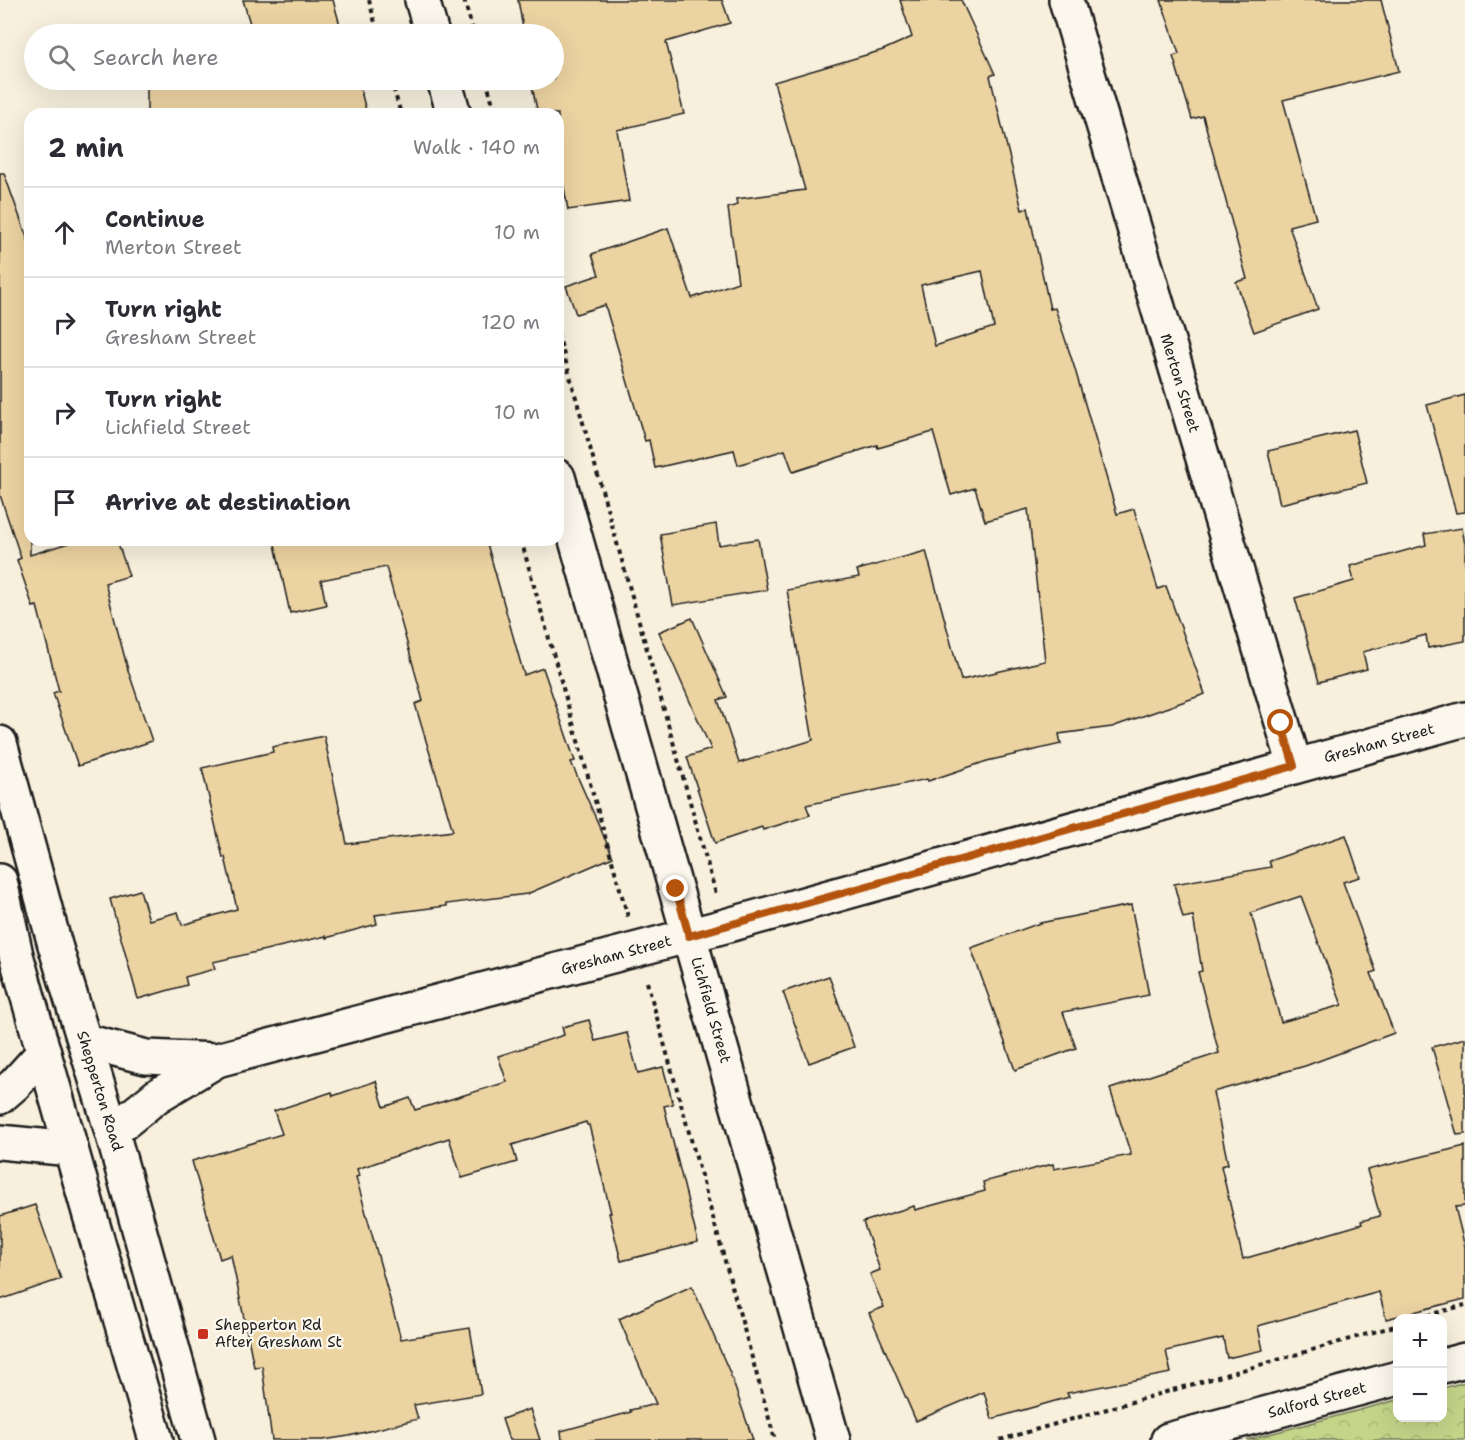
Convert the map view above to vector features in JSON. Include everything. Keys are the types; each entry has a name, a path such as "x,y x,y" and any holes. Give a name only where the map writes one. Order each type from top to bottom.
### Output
{"main road":[{"path":"422,0 429,24"},
{"name":"Merton Street","path":"1066,0 1294,766"},
{"path":"447,90 452,108"},
{"name":"Lichfield Street","path":"564,498 833,1440"},
{"name":"Gresham Street","path":"112,1132 157,1096 217,1060 689,936 1465,719"},
{"name":"Shepperton Road","path":"0,742 55,945 112,1132 198,1440"},
{"path":"0,881 16,955 156,1440"},
{"name":"Gresham Street","path":"85,1041 146,1057 217,1060"},
{"path":"0,1097 44,1052"},
{"path":"0,1142 71,1149"},
{"path":"1447,1365 1465,1360"},
{"name":"Salford Street","path":"1168,1440 1393,1379"}],"path":[{"path":"369,0 375,24"},
{"path":"464,0 471,24"},
{"path":"394,90 399,108"},
{"path":"489,90 494,108"},
{"path":"564,355 725,926"},
{"path":"523,546 775,1440"},
{"path":"1432,1314 1465,1305"},
{"path":"1000,1440 1393,1325"}],"green space":[{"path":"1465,1382 1465,1440 1247,1440 1393,1401 1393,1422 1447,1422 1447,1387"}],"building":[{"path":"243,0 333,0 340,24 250,24"},
{"path":"518,0 722,0 730,23 666,42 684,114 617,130 629,201 568,210 564,188 564,108 537,108 533,90 564,90 564,24 522,24"},
{"path":"900,0 961,0 995,74 990,76 1022,210 1028,208 1050,309 1055,308 1074,366 1117,514 1134,509 1158,589 1166,586 1205,694 1112,727 1059,734 1061,744 987,761 928,781 927,779 806,805 810,815 763,830 762,827 715,843 687,757 711,749 659,632 692,618 727,697 718,700 739,763 813,740 787,590 859,577 857,570 926,551 961,680 1045,661 1028,509 985,521 975,488 951,495 933,432 878,448 877,445 793,472 785,450 738,465 734,450 655,468 649,440 645,441 605,305 576,314 566,286 599,275 592,254 668,228 692,298 738,282 728,208 737,205 736,199 805,190 774,82 883,50 912,37","holes":["982,271 994,327 935,346 921,285"]},
{"path":"1161,0 1381,0 1399,71 1283,100 1316,219 1289,226 1318,309 1254,332 1236,282 1247,279 1203,116 1192,119 1173,56 1179,54"},
{"path":"147,90 361,90 365,108 147,108"},
{"path":"0,173 4,173 24,229 24,546 30,546 30,555 59,546 119,546 129,576 105,583 128,670 152,741 78,766 53,693 59,691 37,606 33,607 17,560 21,558 0,495"},
{"path":"1465,395 1465,512 1456,513 1427,405"},
{"path":"1354,430 1367,483 1280,504 1268,451"},
{"path":"716,524 719,545 758,539 767,590 673,605 660,534"},
{"path":"1462,528 1465,544 1465,641 1428,648 1426,635 1363,652 1367,669 1319,682 1295,598 1354,581 1350,566 1426,545 1424,534"},
{"path":"275,546 488,546 524,675 543,668 575,761 571,762 613,857 527,894 375,915 377,924 326,938 326,936 213,962 215,969 185,977 187,985 138,999 110,899 140,890 149,920 178,912 182,925 237,909 202,768 273,752 272,747 324,736 347,844 453,831 415,704 423,701 386,567 321,580 326,605 290,613"},
{"path":"1346,835 1360,877 1343,882 1376,971 1371,973 1394,1033 1305,1066 1213,1092 1228,1164 1221,1166 1243,1259 1362,1224 1361,1221 1380,1216 1367,1170 1465,1146 1465,1206 1455,1207 1465,1247 1465,1299 1406,1314 1393,1314 1393,1317 1386,1319 1379,1292 1258,1326 1263,1350 1227,1358 1223,1338 1166,1351 1171,1373 1067,1393 1069,1397 992,1419 984,1392 916,1421 869,1313 884,1307 870,1274 880,1270 863,1222 914,1206 915,1210 985,1191 983,1182 1053,1164 1054,1169 1131,1155 1110,1089 1219,1053 1198,972 1202,971 1193,916 1183,918 1174,884 1271,867 1269,861","holes":["1301,896 1342,1005 1281,1022 1251,913"]},
{"path":"1131,905 1149,995 1063,1012 1076,1048 1015,1070 971,948 1040,923"},
{"path":"829,976 854,1047 809,1063 783,992"},
{"path":"589,1020 595,1041 627,1033 638,1073 663,1067 673,1104 664,1106 698,1242 621,1261 589,1125 586,1122 512,1145 517,1162 462,1178 449,1138 357,1169 359,1176 356,1177 401,1339 470,1328 481,1394 414,1405 418,1419 349,1436 323,1440 272,1440 262,1366 254,1367 231,1255 220,1259 192,1161 282,1134 274,1111 332,1092 333,1096 376,1081 384,1107 410,1098 415,1110 507,1082 498,1056 564,1035 562,1027"},
{"path":"1465,1038 1465,1134 1457,1135 1432,1047"},
{"path":"35,1205 61,1279 0,1300 0,1216"},
{"path":"692,1286 730,1373 753,1440 562,1440 561,1431 656,1404 619,1319"},
{"path":"530,1409 540,1440 509,1440 502,1419"}],"place":[{"name":"Shepperton Rd After Gresham St","path":"203,1334"}],"route":[{"path":"676,889 689,936 1294,766 1281,723"}]}
